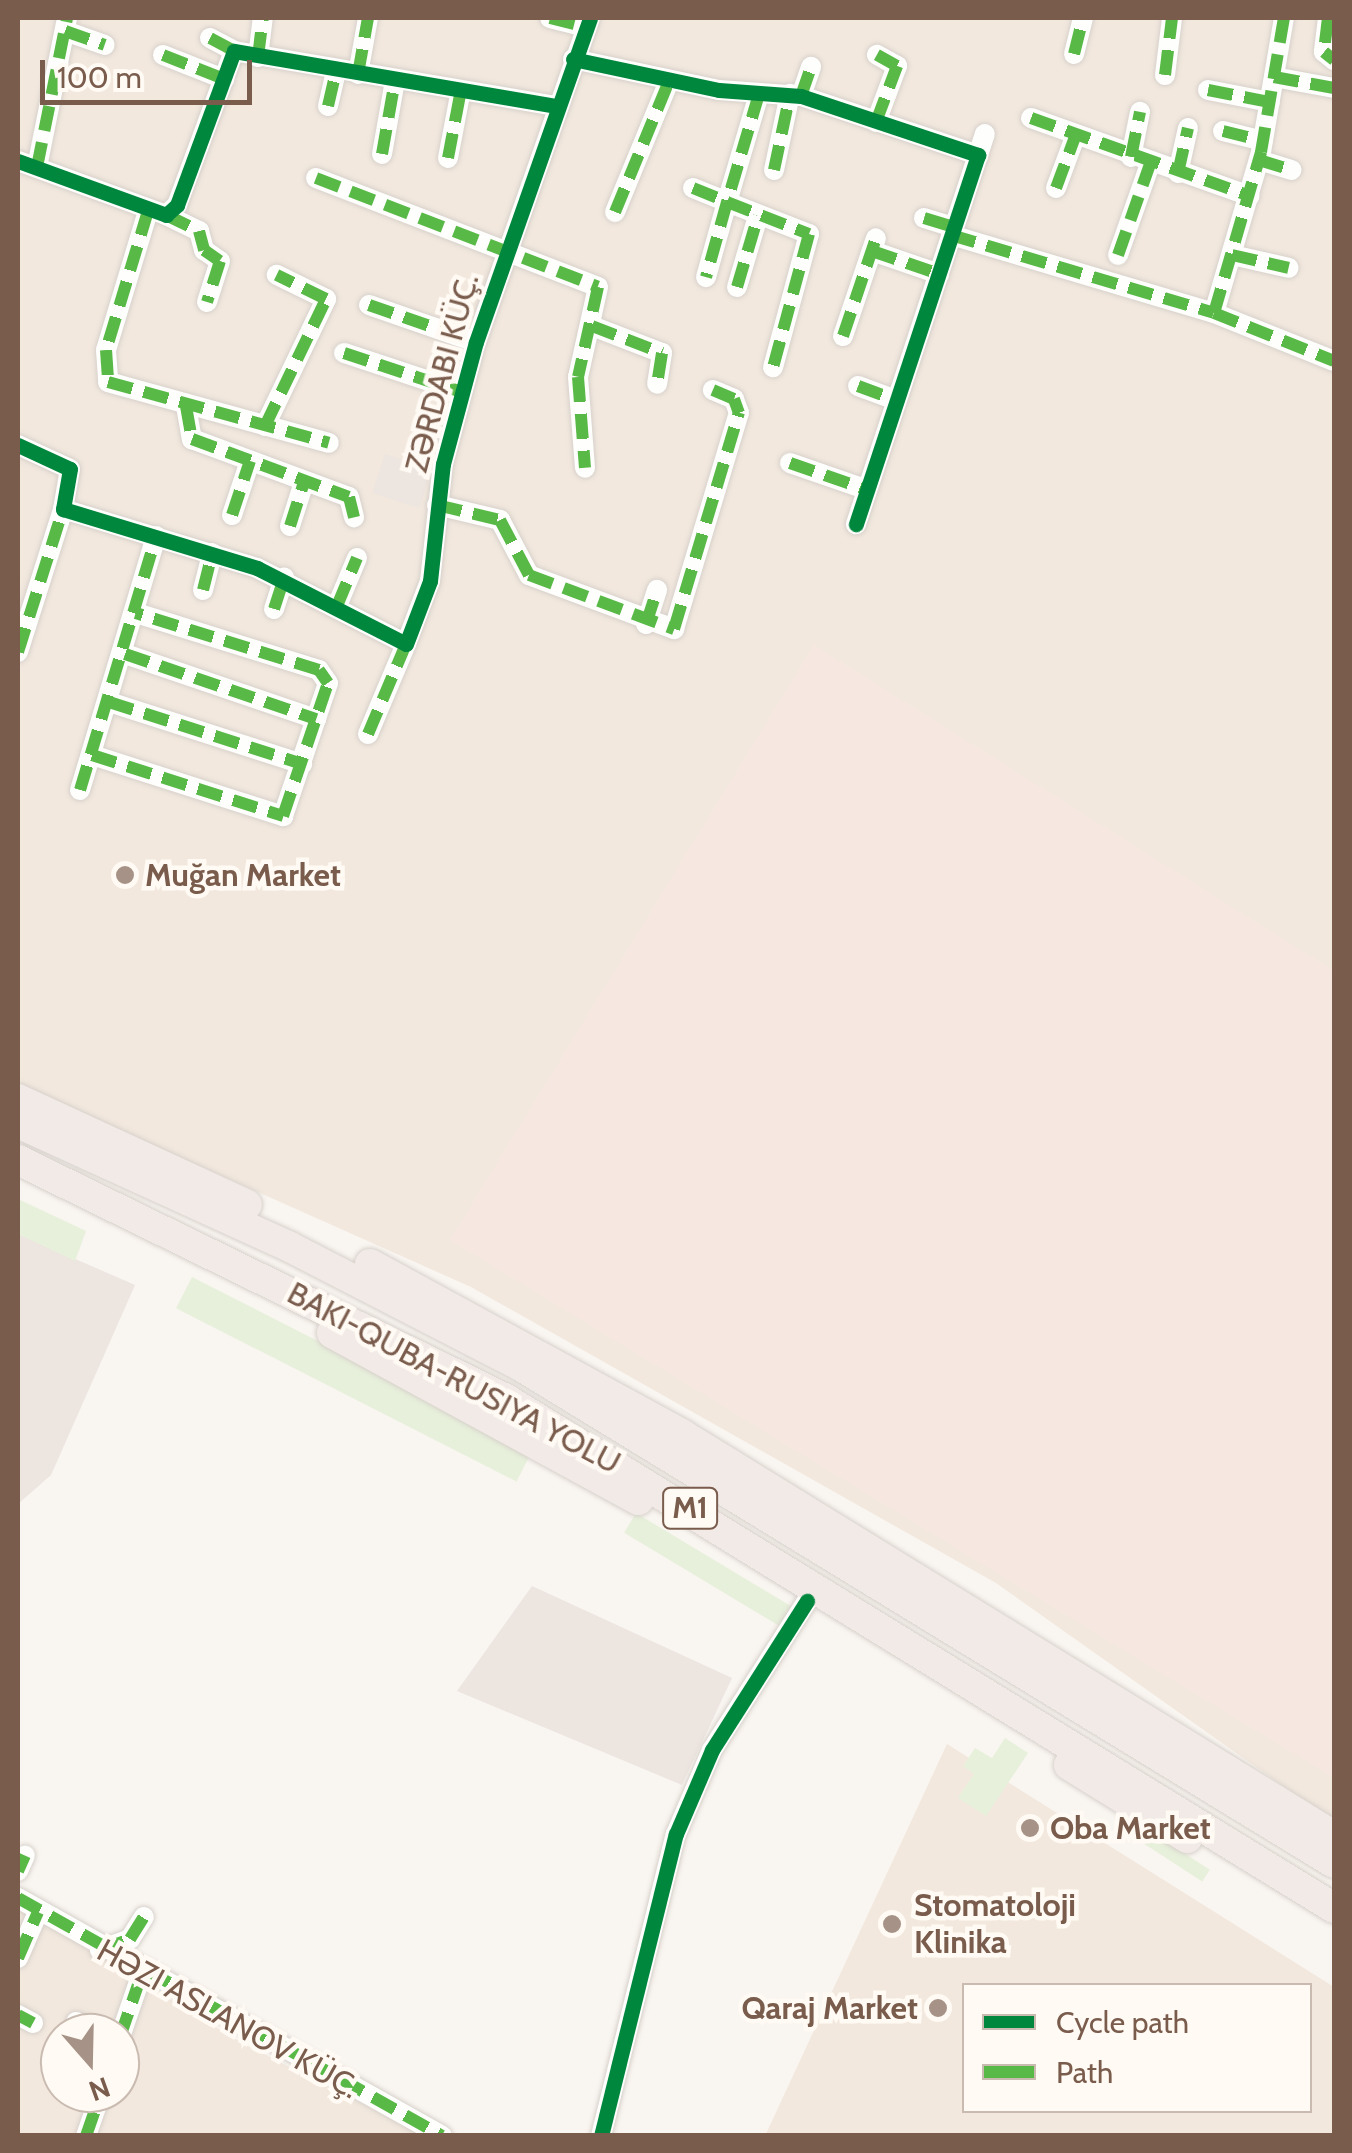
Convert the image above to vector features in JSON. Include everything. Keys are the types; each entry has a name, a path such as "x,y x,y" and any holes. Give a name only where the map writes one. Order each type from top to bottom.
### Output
{"highway":[{"path":"18,1099 502,1332 1334,1836"},
{"name":"M1","path":"18,1123 290,1247 524,1368 1334,1863"},
{"name":"M1","path":"18,1160 506,1399 1334,1908"},
{"path":"18,1183 336,1335 807,1601 1334,1931"}],"street":[{"path":"258,56 263,18"},
{"path":"358,74 368,18"},
{"path":"550,18 588,22"},
{"path":"1074,54 1083,18"},
{"path":"1165,75 1172,18"},
{"path":"1214,313 1261,151 1284,18"},
{"path":"1328,18 1324,52 1334,60"},
{"name":"ZƏRDABI KÜÇ.","path":"368,734 430,581 436,505 476,342 555,106 588,22"},
{"path":"105,45 66,24 27,164 199,231 204,250 220,261 207,302"},
{"path":"210,38 234,51 258,56 555,106"},
{"path":"234,51 157,213 104,374 115,388 328,443"},
{"path":"164,55 224,78"},
{"path":"876,122 897,66 878,55"},
{"path":"574,59 670,81 795,96 978,155"},
{"path":"774,170 795,96 811,67"},
{"path":"328,106 336,70"},
{"path":"1274,77 1334,88"},
{"path":"382,154 394,80"},
{"path":"614,212 670,81"},
{"path":"448,158 462,90"},
{"path":"1208,90 1270,102"},
{"path":"706,277 759,94"},
{"path":"1118,256 1140,161 1140,112"},
{"path":"1031,118 1140,161 1250,196"},
{"path":"1178,173 1188,128"},
{"path":"1223,131 1292,170"},
{"path":"856,524 986,134"},
{"path":"1056,188 1076,137"},
{"path":"316,178 598,287 578,388 585,468"},
{"path":"692,188 808,234 773,367"},
{"path":"737,287 758,216"},
{"path":"924,218 953,231 1214,313 1334,360"},
{"path":"843,336 874,245 939,274"},
{"path":"1232,256 1288,268"},
{"path":"265,426 326,298 277,274"},
{"path":"369,305 476,342"},
{"path":"592,326 662,352 657,384"},
{"path":"344,353 462,392"},
{"path":"858,386 896,400"},
{"path":"436,505 500,520 529,575 667,632 678,624 736,434 738,404 712,390"},
{"path":"186,406 189,436 354,500 354,517"},
{"path":"18,445 70,468 63,509 18,652"},
{"path":"232,515 250,461"},
{"path":"790,462 865,488"},
{"path":"290,526 304,482"},
{"path":"63,509 284,578 406,644"},
{"path":"80,790 125,654 156,536"},
{"path":"202,590 212,553"},
{"path":"337,606 357,558"},
{"path":"274,609 284,578"},
{"path":"646,624 657,590"},
{"path":"92,756 277,818 287,812 316,719 327,674 136,613"},
{"path":"125,654 316,719"},
{"path":"109,702 302,764"},
{"path":"601,2136 640,2003 660,1882 696,1782 807,1601"},
{"name":"HƏZI ASLANOV KÜÇ.","path":"18,1898 100,1950 442,2136"},
{"path":"18,1958 38,1912"},
{"path":"100,1950 130,1938 144,1917"},
{"path":"128,2013 142,1973"}],"shaded area":[{"path":"18,18 1334,18 1334,1822 996,1583 471,1287 18,1085"},
{"path":"385,454 432,469 419,508 372,493"},
{"path":"814,645 1334,971 1334,1778 450,1240"},
{"path":"18,1234 135,1285 51,1475 18,1504"},
{"path":"532,1586 732,1678 682,1785 457,1691"},
{"path":"947,1744 1334,1987 1334,2135 765,2136"},
{"path":"18,1907 242,2043 424,2135 18,2135"}],"green space":[{"path":"18,1199 86,1231 75,1261 18,1234"},
{"path":"192,1277 532,1450 516,1482 176,1308"},
{"path":"636,1513 792,1607 780,1626 624,1533"},
{"path":"1005,1738 1028,1753 986,1816 958,1798 974,1774 963,1766 975,1748 992,1758"},
{"path":"1141,1825 1210,1870 1202,1881 1133,1837"}],"marked path":[{"path":"37,167 67,18"},
{"path":"258,57 263,18"},
{"path":"358,74 368,18"},
{"path":"550,18 586,27"},
{"path":"1074,54 1083,18"},
{"path":"1165,75 1172,18"},
{"path":"1214,313 1261,152 1284,18"},
{"path":"1328,18 1324,52 1334,60"},
{"path":"65,31 105,45"},
{"path":"210,38 234,51"},
{"path":"163,55 224,79"},
{"path":"876,122 897,66 877,55"},
{"path":"801,96 811,67"},
{"path":"328,106 336,70"},
{"path":"1274,77 1334,88"},
{"path":"382,154 395,80"},
{"path":"615,212 669,81"},
{"path":"448,158 461,90"},
{"path":"1208,90 1270,102"},
{"path":"759,94 727,202 809,234 773,367"},
{"path":"774,170 790,94"},
{"path":"1131,157 1140,112"},
{"path":"1031,118 1250,196"},
{"path":"1178,173 1188,128"},
{"path":"1223,131 1263,141"},
{"path":"1056,188 1075,137"},
{"path":"1259,160 1292,170"},
{"path":"1118,255 1150,164"},
{"path":"316,178 598,287 578,377 585,468"},
{"path":"693,188 727,202 706,277"},
{"path":"148,211 106,350 108,382 329,443"},
{"path":"166,215 199,231 204,250 220,261 207,302"},
{"path":"737,287 758,216"},
{"path":"924,218 954,227"},
{"path":"951,235 1214,313 1334,361"},
{"path":"843,336 876,238"},
{"path":"872,251 939,274"},
{"path":"1232,255 1289,268"},
{"path":"265,426 326,299 277,275"},
{"path":"369,305 476,342"},
{"path":"592,326 662,353 657,384"},
{"path":"344,353 462,392"},
{"path":"858,386 896,400"},
{"path":"437,505 500,520 529,575 674,629 739,413 734,399 713,390"},
{"path":"186,406 192,439 349,497 354,517"},
{"path":"232,515 250,461"},
{"path":"790,463 865,489"},
{"path":"290,526 304,482"},
{"path":"18,652 63,509"},
{"path":"80,790 156,536"},
{"path":"203,590 212,553"},
{"path":"337,606 357,558"},
{"path":"274,609 284,578"},
{"path":"646,624 657,590"},
{"path":"92,755 283,816 328,683 319,670 136,613"},
{"path":"368,734 406,644"},
{"path":"125,654 316,719"},
{"path":"109,702 302,764"},
{"path":"18,1871 25,1855"},
{"path":"18,1898 442,2136"},
{"path":"18,1958 38,1912"},
{"path":"100,1950 130,1939 144,1917"},
{"path":"128,2013 142,1973"},
{"path":"18,2015 33,2023"},
{"path":"86,2136 94,2113"}],"cycle path":[{"path":"18,445 70,469 63,509 257,568 406,644 430,581 443,464 476,342 590,18"},
{"path":"18,161 166,215 177,205 234,51 555,106"},
{"path":"573,59 719,90 801,96 978,155 856,524"},
{"path":"601,2136 676,1834 712,1750 807,1601"}],"place":[{"name":"Muğan Market","path":"125,875"},
{"name":"Oba Market","path":"1030,1828"},
{"name":"Stomatoloji Klinika","path":"892,1924"},
{"name":"Qaraj Market","path":"938,2008"}]}
